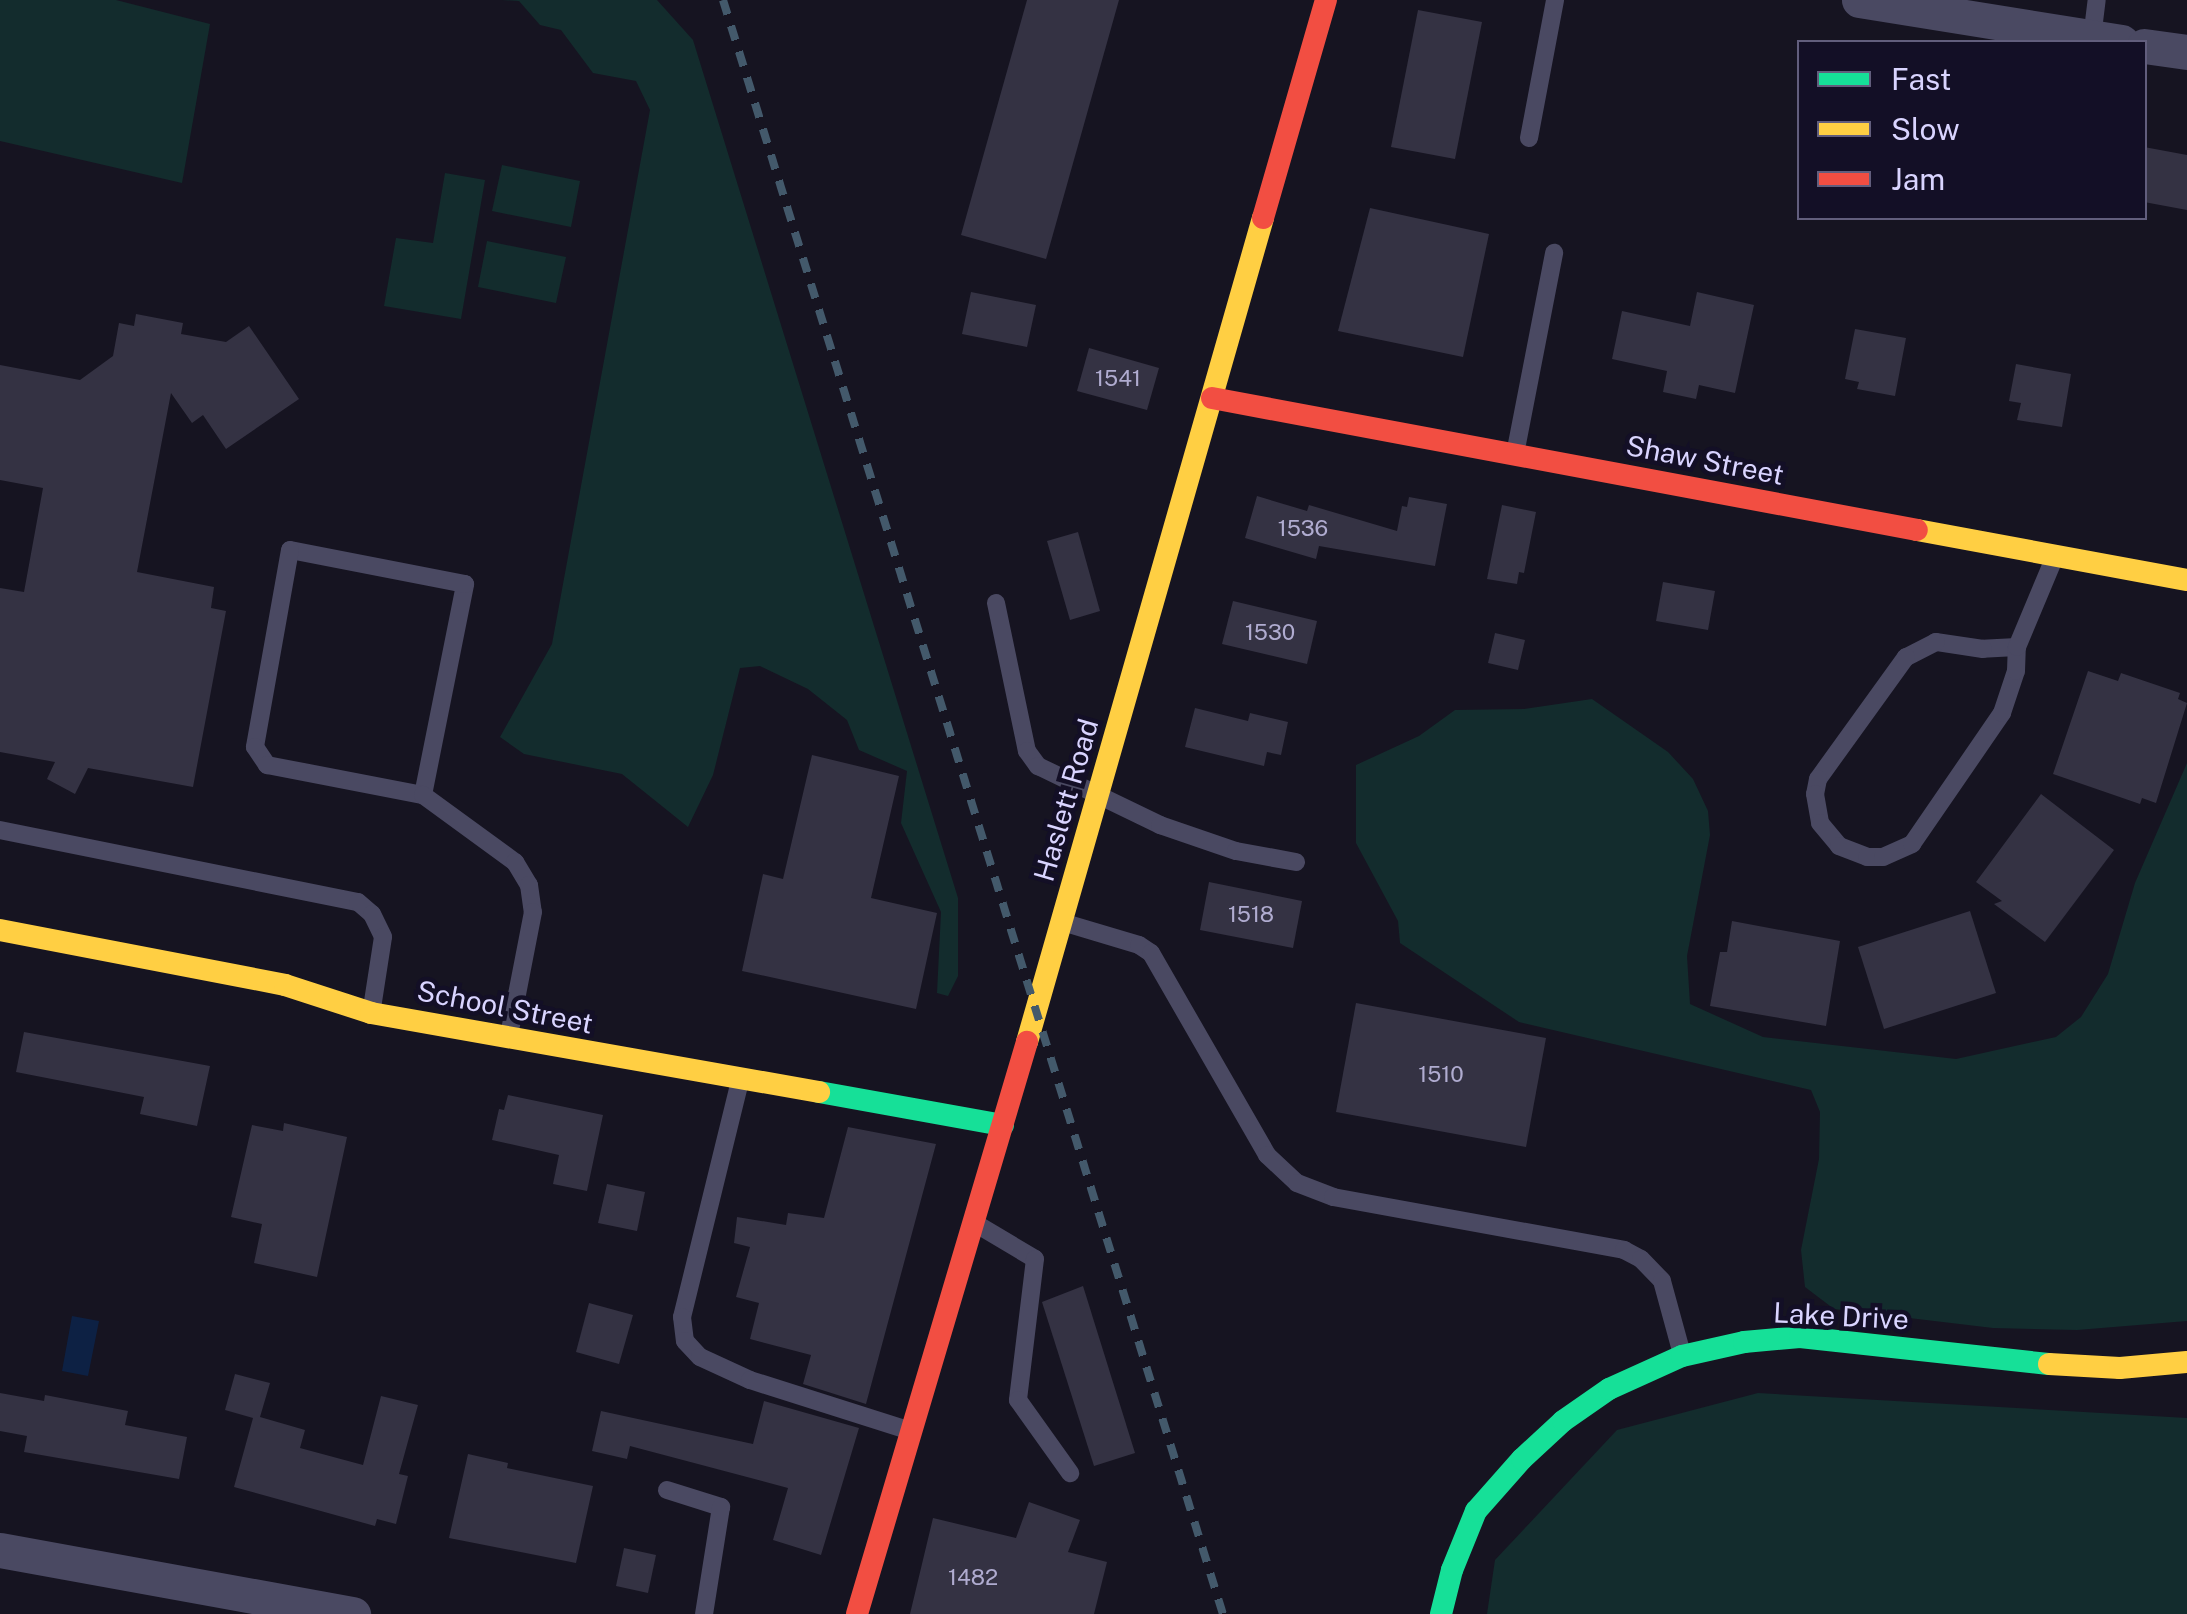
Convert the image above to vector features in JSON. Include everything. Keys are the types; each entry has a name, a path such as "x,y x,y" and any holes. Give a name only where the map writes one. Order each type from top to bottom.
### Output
{"street":[{"name":"Haslett Road","path":"857,1614 1062,922 1326,0"},
{"path":"1859,0 2090,40"},
{"path":"2147,46 2187,52"},
{"name":"Shaw Street","path":"1212,398 2187,580"},
{"name":"School Street","path":"0,930 285,985 371,1013 1003,1125"},
{"name":"Lake Drive","path":"1441,1614 1452,1570 1476,1512 1522,1459 1563,1421 1609,1389 1682,1356 1744,1342 1800,1337 2071,1366 2120,1368 2187,1362"},
{"path":"0,1550 353,1614"}],"lane":[{"path":"1529,138 1554,0"},
{"path":"2090,40 2097,0"},
{"path":"1515,455 1554,253"},
{"path":"423,796 464,584 290,550 254,736 260,758 267,765 423,796 504,853 529,885 533,912 509,1038"},
{"path":"2017,646 1983,649 1936,642 1906,657 1818,779 1815,794 1820,823 1839,846 1867,858 1898,853 1912,844 2002,714 2016,672 2017,646 2055,556"},
{"path":"996,603 1030,757 1042,769 1160,825 1236,851 1296,862"},
{"path":"0,830 358,902 372,914 382,937 371,1013"},
{"path":"1062,922 1151,953 1268,1155 1297,1183 1333,1197 1624,1250 1662,1281 1682,1356"},
{"path":"740,1080 682,1317 685,1341 700,1357 762,1385 911,1431"},
{"path":"973,1223 1035,1259 1018,1400 1070,1473"},
{"path":"667,1490 721,1506 704,1614"}],"green space":[{"path":"0,0 116,0 210,24 182,183 0,141"},
{"path":"502,0 657,0 693,40 958,898 958,976 948,996 937,993 941,912 901,823 907,771 859,750 847,720 808,689 760,666 740,668 713,775 688,827 622,774 524,754 500,737 552,644 650,110 636,81 593,73 561,30 540,25 519,1"},
{"path":"502,165 580,181 571,227 492,211"},
{"path":"445,173 485,180 461,319 384,306 396,238 433,243"},
{"path":"487,241 566,257 556,303 478,287"},
{"path":"1592,699 1668,752 1693,779 1708,811 1710,835 1687,956 1690,1004 1763,1037 1956,1059 2056,1037 2081,1017 2108,974 2135,883 2187,763 2187,1321 2077,1330 1993,1328 1834,1309 1805,1287 1801,1250 1819,1159 1820,1112 1811,1090 1519,1022 1400,943 1398,921 1356,843 1356,765 1419,736 1455,710 1524,709"},
{"path":"1758,1393 2187,1418 2187,1614 1487,1614 1495,1560 1617,1430"}],"water":[{"path":"72,1316 99,1321 88,1376 62,1371"}],"building":[{"path":"1027,0 1119,0 1046,259 961,235"},
{"path":"1418,10 1482,22 1455,159 1391,147"},
{"path":"2147,148 2187,155 2187,210 2147,203"},
{"path":"1370,208 1489,234 1463,357 1338,331"},
{"path":"971,292 1036,305 1027,347 962,334"},
{"path":"1697,292 1754,305 1735,393 1699,385 1696,399 1663,392 1667,371 1612,359 1622,311 1690,326"},
{"path":"136,314 183,323 181,334 226,342 249,326 299,399 226,449 203,415 192,423 171,393 137,572 214,587 211,608 226,611 193,787 88,768 75,794 47,779 55,762 0,752 0,588 24,592 43,488 0,480 0,365 80,380 113,356 119,323 134,326"},
{"path":"1855,329 1906,338 1895,396 1857,389 1859,382 1845,379"},
{"path":"1089,348 1159,368 1147,410 1077,391"},
{"path":"2016,364 2071,374 2062,427 2017,420 2021,403 2009,401"},
{"path":"1257,496 1307,511 1309,505 1397,531 1402,506 1407,507 1409,497 1447,504 1435,566 1319,546 1316,559 1245,538"},
{"path":"1502,505 1536,512 1524,573 1519,572 1517,584 1487,579"},
{"path":"1078,532 1100,611 1070,620 1047,541"},
{"path":"1663,582 1715,591 1708,630 1656,621"},
{"path":"1233,601 1317,621 1307,664 1222,644"},
{"path":"1495,633 1525,640 1518,670 1488,663"},
{"path":"2088,671 2118,681 2121,673 2180,693 2178,699 2187,703 2156,803 2142,798 2140,804 2053,774"},
{"path":"1195,708 1248,721 1250,713 1288,722 1281,755 1267,752 1264,766 1185,747"},
{"path":"812,755 899,776 871,898 937,913 916,1009 742,971 763,874 783,879"},
{"path":"2041,794 2114,850 2045,942 1994,904 2002,901 1976,882"},
{"path":"1209,882 1302,901 1293,948 1200,930"},
{"path":"1970,911 1996,993 1884,1029 1858,947"},
{"path":"1732,921 1840,941 1826,1026 1710,1006 1720,952 1727,952"},
{"path":"1356,1003 1546,1038 1526,1147 1336,1112"},
{"path":"24,1032 210,1066 197,1126 140,1114 144,1097 16,1072"},
{"path":"508,1095 603,1115 587,1191 553,1184 559,1155 492,1140 499,1109 504,1110"},
{"path":"284,1123 347,1137 317,1277 254,1263 262,1224 231,1217 252,1125 283,1131"},
{"path":"848,1127 936,1144 866,1404 803,1384 811,1355 750,1339 759,1303 736,1297 750,1247 734,1243 737,1217 786,1225 788,1213 824,1218"},
{"path":"607,1184 645,1192 637,1231 598,1223"},
{"path":"1083,1286 1135,1453 1094,1466 1042,1302"},
{"path":"589,1303 633,1315 619,1364 576,1352"},
{"path":"235,1374 270,1383 260,1417 305,1430 300,1448 363,1465 381,1396 418,1405 399,1474 408,1476 396,1524 377,1519 375,1526 234,1487 253,1418 225,1410"},
{"path":"0,1393 44,1401 45,1395 128,1411 125,1425 187,1437 179,1479 24,1452 27,1436 0,1431"},
{"path":"764,1401 859,1428 821,1555 773,1540 788,1488 630,1446 627,1459 592,1451 601,1411 753,1444"},
{"path":"468,1454 508,1463 507,1468 593,1486 576,1563 449,1538"},
{"path":"1029,1502 1080,1520 1068,1552 1107,1562 1094,1614 910,1614 933,1518 1016,1538"},
{"path":"624,1548 656,1555 648,1593 616,1586"}],"railway":[{"path":"723,0 1223,1614"}],"traffic: fast":[{"path":"819,1092 1003,1125"},
{"path":"1441,1614 1452,1570 1476,1511 1522,1459 1563,1421 1609,1389 1682,1356 1744,1342 1800,1337 2049,1364"}],"traffic: slow":[{"path":"1027,1042 1263,218"},
{"path":"1917,530 2187,580"},
{"path":"0,930 285,985 371,1013 819,1092"},
{"path":"2049,1364 2120,1368 2187,1362"}],"traffic: jam":[{"path":"1263,218 1326,0"},
{"path":"1212,398 1917,530"},
{"path":"857,1614 1027,1042"}]}
